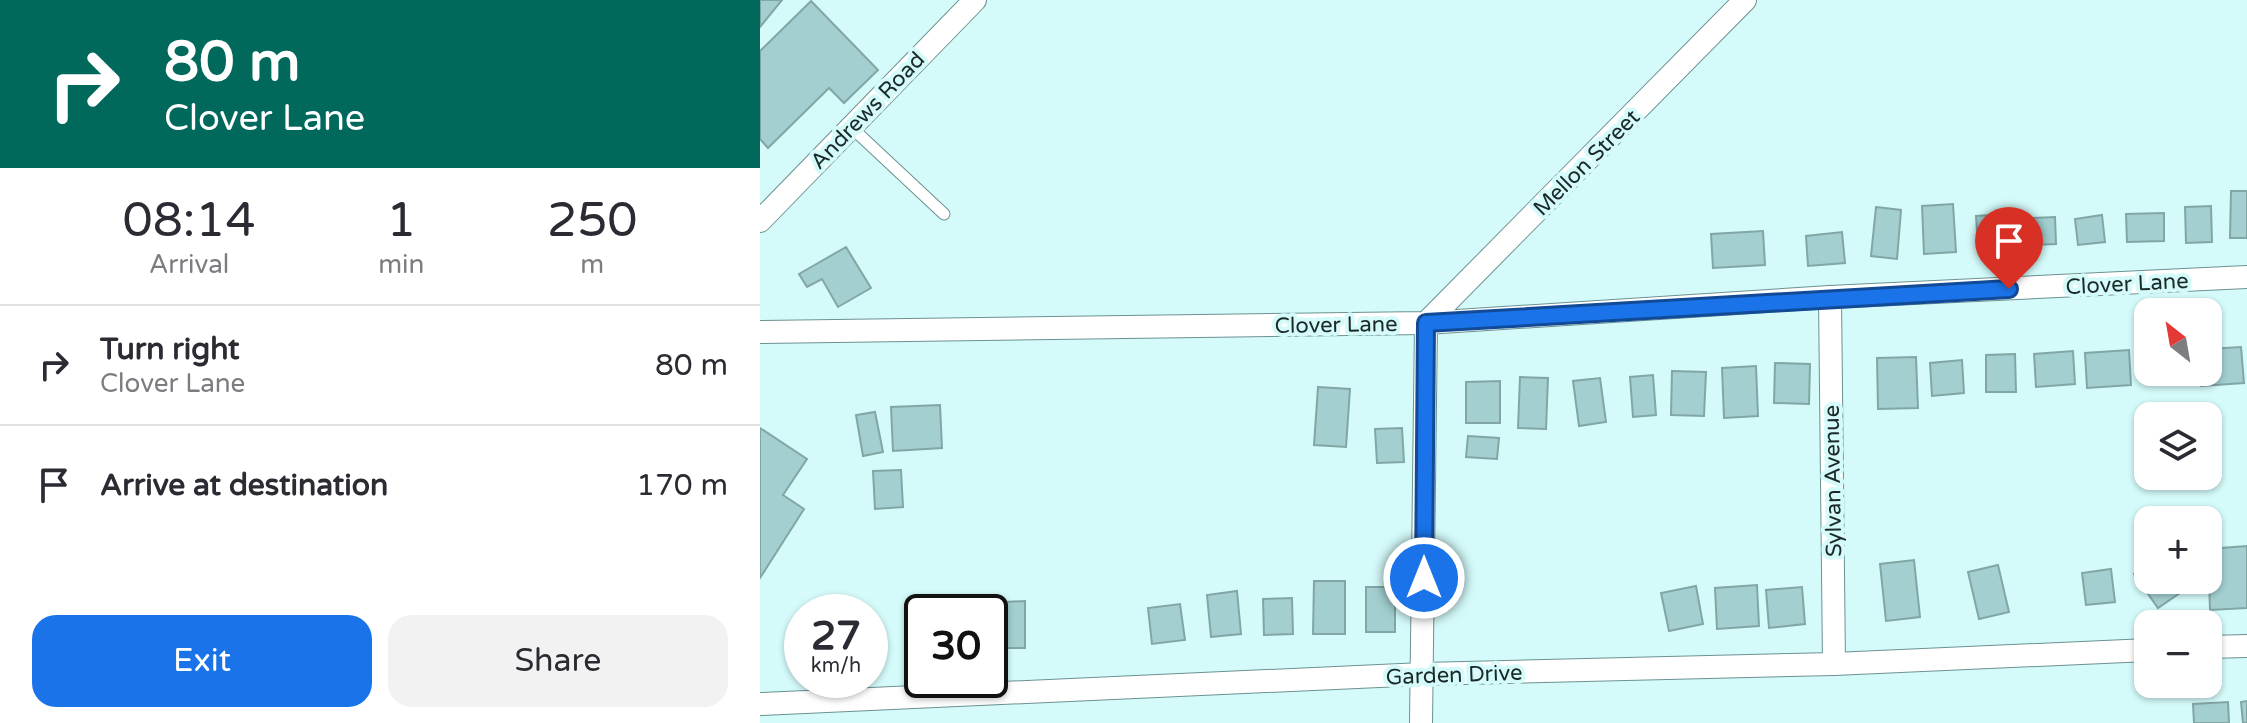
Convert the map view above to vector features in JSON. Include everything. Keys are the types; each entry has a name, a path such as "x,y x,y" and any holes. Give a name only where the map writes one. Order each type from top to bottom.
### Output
{"street":[{"name":"Andrews Road","path":"760,221 975,0"},
{"name":"Mellon Street","path":"1426,323 1745,0"},
{"name":"Clover Lane","path":"760,332 1426,323 1830,297 2247,277"},
{"name":"Sylvan Avenue","path":"1830,297 1834,664"},
{"path":"1421,723 1426,323"},
{"path":"2222,647 2247,646"},
{"name":"Garden Drive","path":"760,704 1423,674 1834,664 2134,651"}],"lane":[{"path":"851,127 944,214"}],"building":[{"path":"760,0 782,0 760,27"},
{"path":"811,1 878,70 844,103 829,88 768,148 760,139 760,51"},
{"path":"2231,191 2247,191 2247,238 2230,238"},
{"path":"1953,204 1956,252 1924,254 1922,206"},
{"path":"2211,206 2212,242 2186,243 2185,207"},
{"path":"1876,207 1901,210 1897,259 1871,256"},
{"path":"2164,213 2164,241 2127,242 2126,214"},
{"path":"2005,214 2007,245 1978,247 1976,216"},
{"path":"2102,215 2105,242 2078,245 2075,219"},
{"path":"2055,217 2056,244 2032,245 2032,218"},
{"path":"1763,231 1765,265 1713,268 1711,234"},
{"path":"1842,232 1845,263 1808,266 1806,236"},
{"path":"846,247 871,288 838,307 822,279 807,287 799,274"},
{"path":"2241,347 2244,383 2222,385 2222,348"},
{"path":"2129,350 2131,385 2087,388 2085,353"},
{"path":"2073,351 2075,384 2036,387 2034,354"},
{"path":"2015,354 2016,392 1986,392 1986,355"},
{"path":"1916,357 1918,408 1878,409 1877,358"},
{"path":"1962,360 1964,393 1932,396 1930,363"},
{"path":"1775,363 1810,364 1809,404 1774,403"},
{"path":"1756,366 1758,416 1724,418 1722,368"},
{"path":"1672,371 1706,372 1704,416 1671,415"},
{"path":"1653,375 1656,415 1633,417 1630,377"},
{"path":"1520,377 1548,378 1546,429 1518,428"},
{"path":"1600,378 1606,422 1579,426 1573,381"},
{"path":"1500,381 1500,423 1466,423 1466,382"},
{"path":"1318,387 1350,389 1346,447 1314,445"},
{"path":"940,405 942,448 893,451 891,407"},
{"path":"875,412 883,452 863,456 856,415"},
{"path":"760,428 807,459 783,495 804,509 760,578"},
{"path":"1402,428 1404,462 1377,463 1375,429"},
{"path":"1468,436 1499,438 1497,459 1466,457"},
{"path":"901,470 903,507 875,509 873,471"},
{"path":"2247,546 2247,608 2210,610 2209,594 2222,594 2222,548"},
{"path":"1914,560 1920,617 1886,621 1880,564"},
{"path":"1998,565 2009,612 1979,619 1968,572"},
{"path":"2111,569 2115,602 2086,605 2082,573"},
{"path":"1314,581 1345,581 1345,634 1313,634"},
{"path":"1757,585 1759,626 1717,629 1715,588"},
{"path":"1696,586 1703,624 1669,631 1661,593"},
{"path":"1366,587 1395,587 1395,632 1366,632"},
{"path":"1802,587 1805,624 1769,628 1766,590"},
{"path":"1237,591 1241,634 1211,637 1207,595"},
{"path":"2148,594 2178,594 2158,608"},
{"path":"1292,598 1293,634 1264,635 1263,599"},
{"path":"1025,601 1025,648 1008,648 1008,602"},
{"path":"1180,604 1185,640 1152,644 1148,608"},
{"path":"2247,701 2247,723 2243,723 2241,702"},
{"path":"2228,702 2229,723 2194,723 2193,704"}],"route":[{"path":"1424,578 1426,323 1830,297 2009,289"}]}
